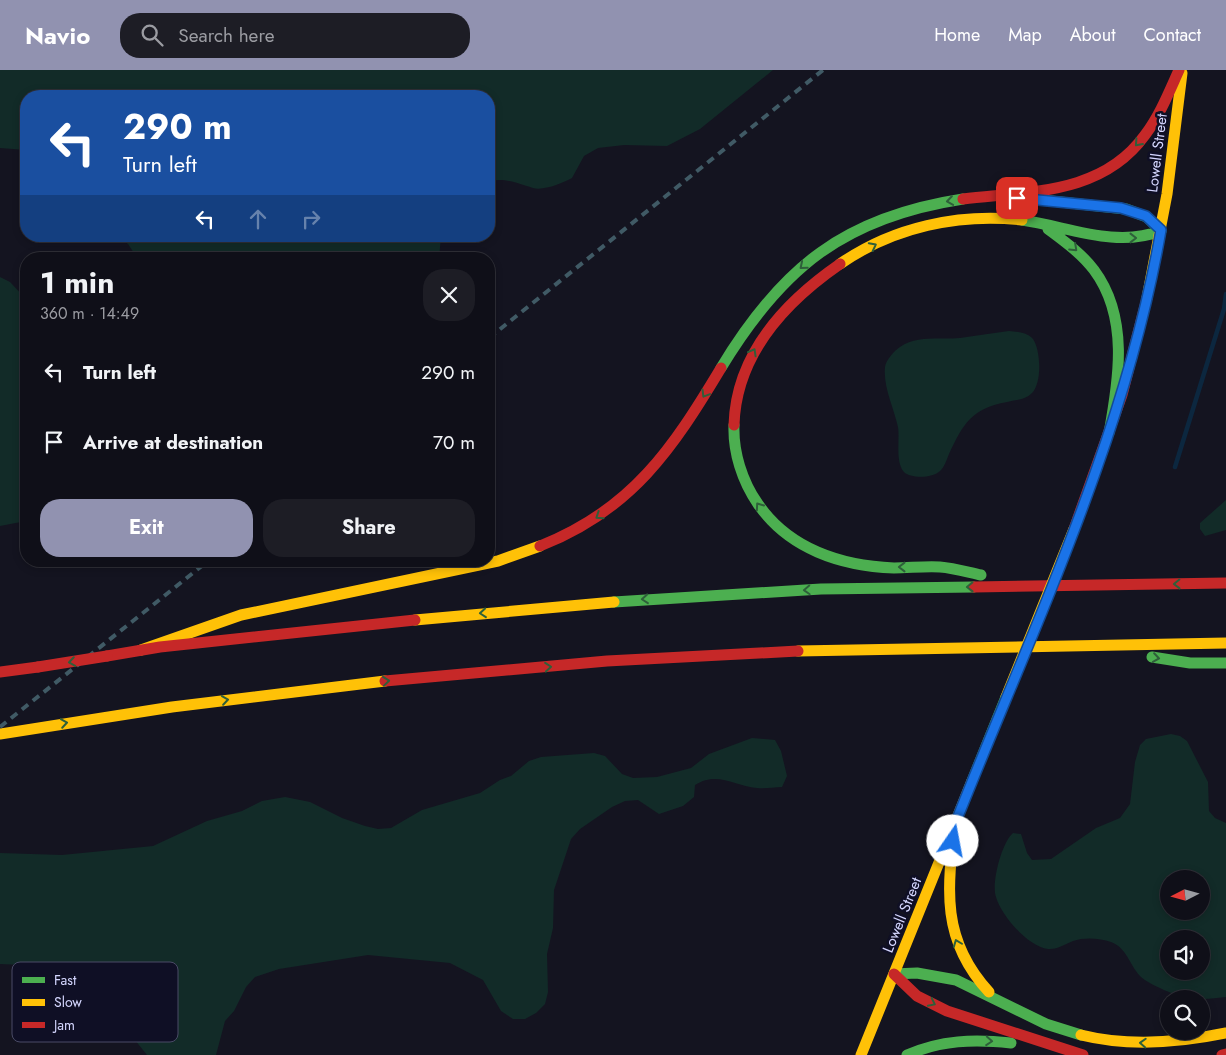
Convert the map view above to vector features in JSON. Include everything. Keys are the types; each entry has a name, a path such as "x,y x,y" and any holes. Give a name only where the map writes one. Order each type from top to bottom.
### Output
{"main road":[{"path":"495,561 535,550 569,534 615,505 654,468 674,443 756,313 792,276 816,256 844,238 901,212 940,202 1069,187 1085,182 1109,169 1129,153 1146,134 1155,121 1181,70"},
{"name":"Lowell Street","path":"861,1055 1074,529 1109,433 1144,314 1161,230 1181,70"},
{"path":"998,196 1121,208 1146,216 1161,230 1142,238 1123,238 1034,222 977,218 930,225 881,241 823,274 783,312 757,346 741,380 733,420 737,460 753,498 778,528 806,547 836,559 855,564 884,567 939,567 1036,586"},
{"path":"1034,222 1049,229 1071,244 1092,266 1110,296 1118,326 1120,368 1109,433"},
{"path":"141,650 241,614 465,567"},
{"path":"0,672 141,650 331,627 682,596 821,589 1226,583"},
{"path":"0,734 248,697 480,672 704,655 848,649 1226,643"},
{"path":"1074,646 1190,663 1226,663"},
{"path":"955,824 948,875 950,921 957,945 966,963 980,983 994,997"},
{"path":"894,974 924,972 943,976 994,997 1020,1012 1057,1028 1120,1041 1170,1043 1226,1033"},
{"path":"894,974 917,996 947,1011 1056,1048 1083,1055"},
{"path":"907,1055 929,1046 955,1040 992,1041 1056,1048"},
{"path":"1222,1055 1226,1054"}],"green space":[{"path":"0,70 773,70 700,129 667,146 624,145 598,148 584,156 572,178 553,186 537,189 495,180 495,90 20,90 20,150 0,148"},
{"path":"126,242 440,242 440,252 133,252"},
{"path":"0,277 10,282 20,293 20,522 0,526"},
{"path":"1009,331 1028,335 1036,344 1039,359 1039,375 1038,382 1032,393 1023,398 985,408 977,413 964,426 944,466 937,473 917,477 904,472 901,468 899,457 898,427 886,382 885,367 887,361 900,347 921,339 960,338"},
{"path":"1226,500 1226,530 1205,536 1200,529 1200,523"},
{"path":"1171,734 1180,736 1187,741 1208,782 1209,811 1215,818 1226,823 1226,997 1210,998 1210,990 1165,990 1157,987 1140,976 1121,948 1111,942 1082,939 1055,949 1040,947 1032,943 1016,929 1003,912 996,897 995,882 998,863 1005,845 1013,833 1021,834 1027,853 1032,860 1051,859 1096,828 1120,818 1130,804 1135,762 1140,745 1146,739"},
{"path":"752,738 775,740 781,751 787,776 782,787 749,787 719,779 703,781 695,785 694,797 683,806 659,814 638,800 625,801 612,807 580,829 571,839 554,890 553,928 547,954 548,992 545,1004 536,1013 525,1019 513,1019 501,1011 483,980 450,963 368,955 279,969 255,977 246,987 234,1011 225,1021 216,1055 147,1055 137,1042 178,1042 178,962 12,962 12,965 0,964 0,853 62,855 153,846 207,821 242,811 262,801 285,797 310,802 342,818 365,826 378,829 391,828 422,810 480,793 500,780 511,776 529,761 541,757 594,753 605,756 622,774 633,778 657,777 691,768 709,754"}],"waterway":[{"path":"1175,467 1224,309 1226,294"}],"railway":[{"path":"495,333 823,70"},
{"path":"0,727 200,567"}],"traffic: fast":[{"path":"721,368 744,332 768,302 793,275 821,252 851,234 884,219 921,207 963,199"},
{"path":"1022,220 1109,237 1144,236 1161,231 1147,217 1126,209 1042,200"},
{"path":"1048,229 1078,253 1094,270 1105,288 1113,308 1117,328 1118,370 1109,433"},
{"path":"734,425 737,456 743,476 752,495 771,520 785,533 801,543 836,559 874,567 940,567 981,575"},
{"path":"614,602 821,589 974,587"},
{"path":"1152,657 1190,663 1226,663"},
{"path":"972,781 1006,697"},
{"path":"894,974 917,973 956,980 1046,1024 1081,1035"},
{"path":"907,1055 932,1046 958,1042 1011,1043"}],"traffic: slow":[{"path":"1147,298 1167,194 1182,73"},
{"path":"840,264 860,251 882,241 904,232 927,226 974,219 1022,220"},
{"path":"1006,697 1074,529"},
{"path":"495,562 540,546"},
{"path":"141,650 241,615 469,567"},
{"path":"415,620 614,602"},
{"path":"798,651 1226,643"},
{"path":"0,734 172,707 385,681"},
{"path":"861,1055 972,781"},
{"path":"955,824 950,871 951,913 955,933 962,953 973,973 989,992"},
{"path":"1081,1035 1117,1041 1154,1042 1226,1033"}],"traffic: jam":[{"path":"963,199 1038,191 1063,186 1086,180 1108,169 1128,155 1145,135 1160,111 1179,70"},
{"path":"734,425 737,400 744,376 754,353 767,332 801,295 840,264"},
{"path":"1074,529 1122,395 1147,298"},
{"path":"540,546 572,531 600,514 625,495 647,474 667,450 721,368"},
{"path":"974,587 1226,583"},
{"path":"107,656 160,647 415,620"},
{"path":"385,681 607,661 798,651"},
{"path":"38,667 107,656"},
{"path":"0,672 38,667"},
{"path":"894,974 917,996 947,1011 1083,1055"},
{"path":"1222,1055 1226,1054"}],"route":[{"path":"953,841 955,824 1096,472 1137,340 1161,230 1146,216 1121,208 1017,198"}]}
